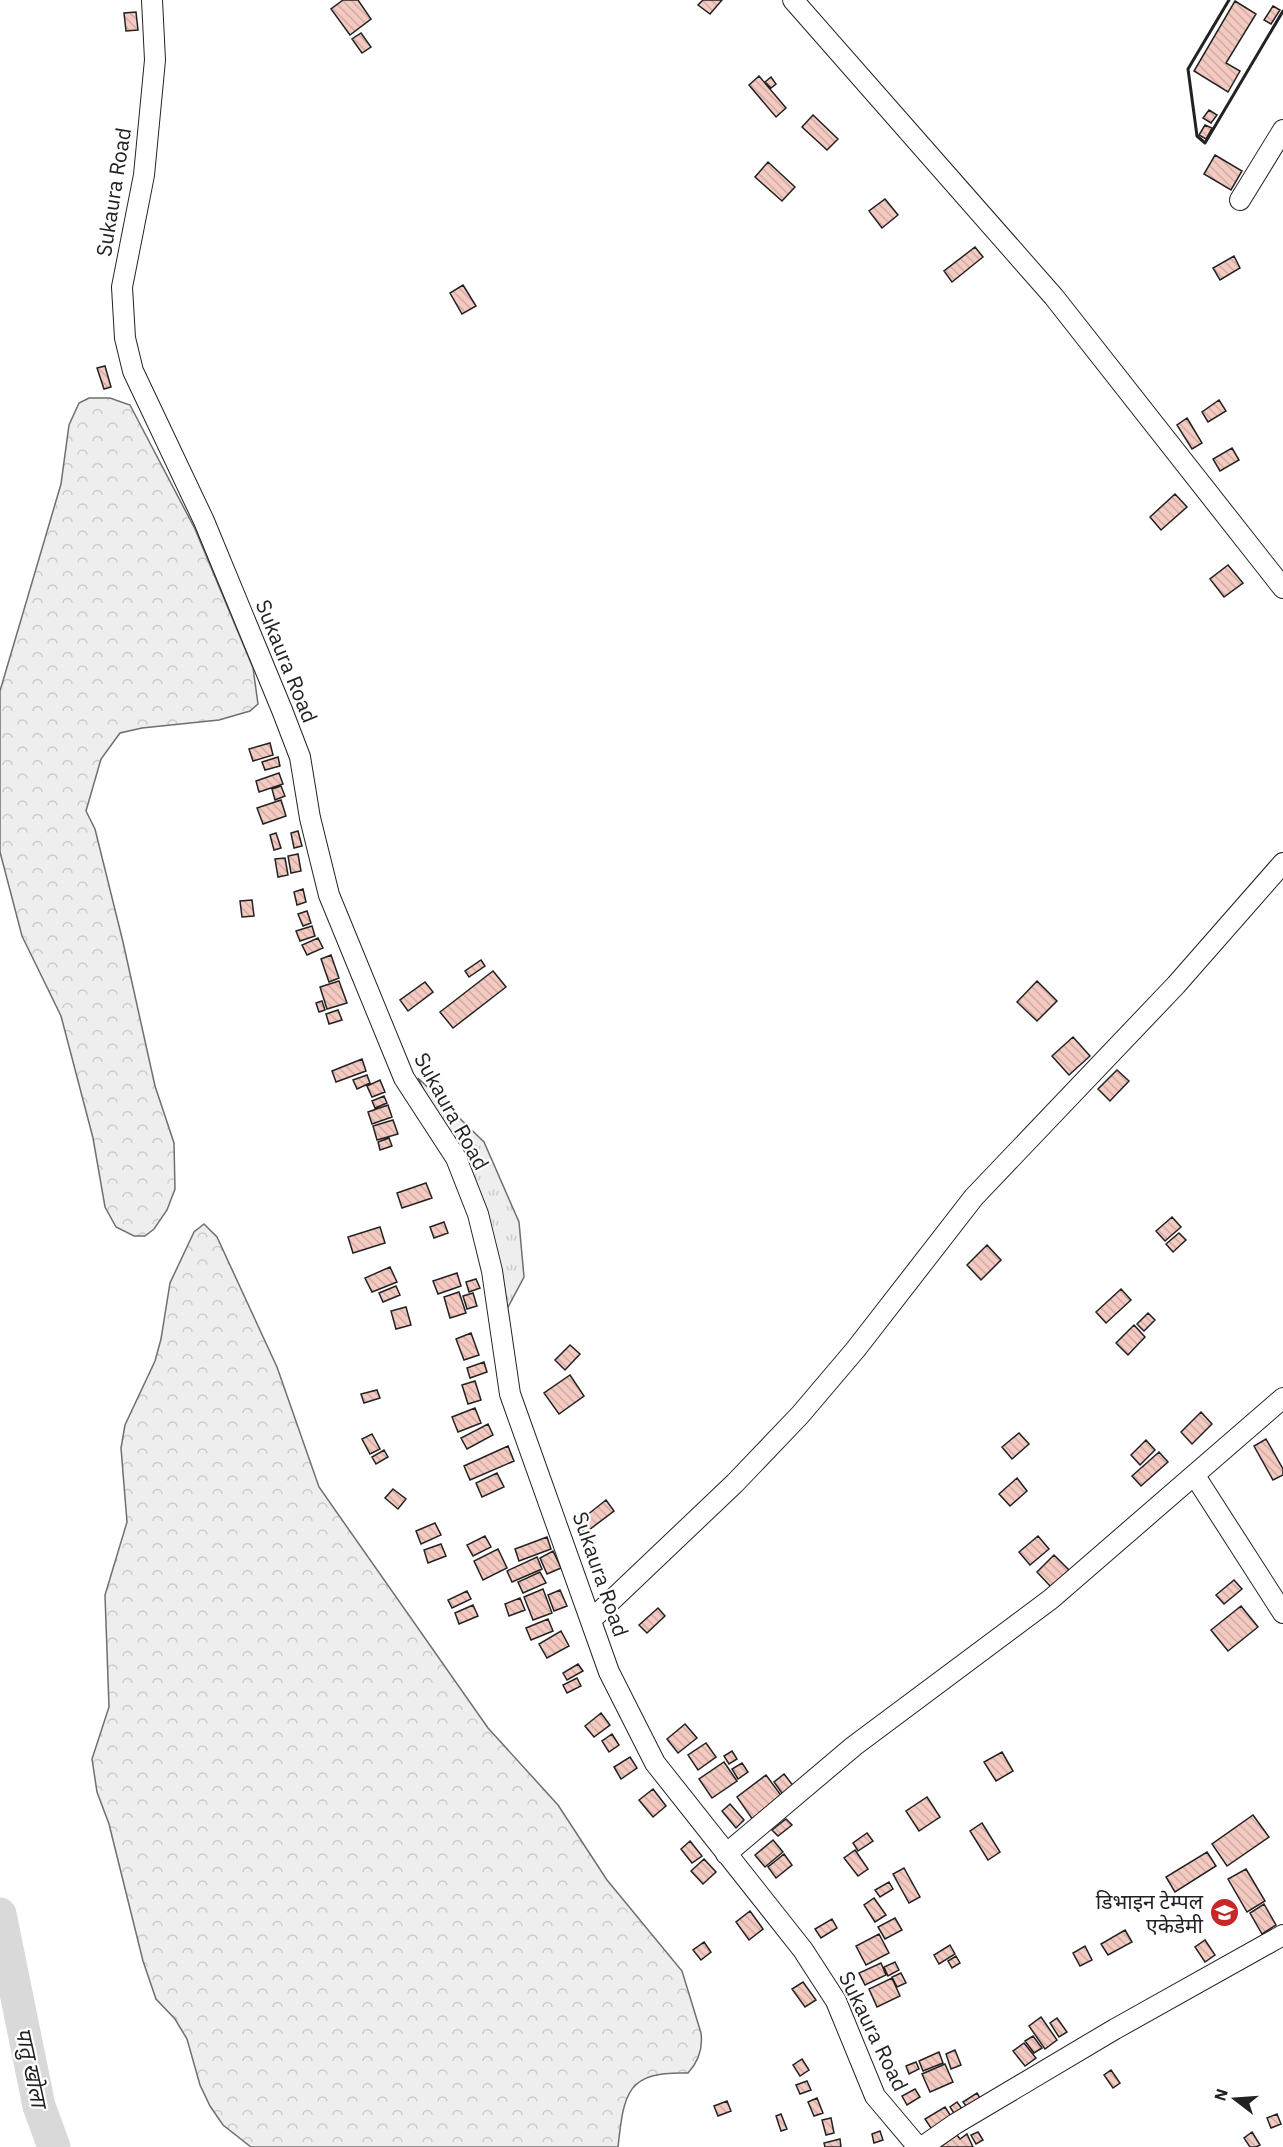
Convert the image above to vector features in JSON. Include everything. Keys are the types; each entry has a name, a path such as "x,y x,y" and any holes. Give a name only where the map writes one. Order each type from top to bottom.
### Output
{"street":[{"name":"Sukaura Road","path":"152,0 155,60 144,175 122,287 125,338 133,371 204,521 300,757 310,818 329,895 404,1078 456,1158 478,1214 492,1271 510,1394 609,1672 655,1763 803,1950 836,2001 874,2096 920,2147"},
{"path":"803,3 1054,297 1283,588"},
{"path":"1240,200 1283,130"},
{"path":"592,1619 735,1483 800,1415 856,1349 974,1197 1176,985 1283,863"},
{"path":"726,1854 854,1746 1051,1599 1196,1476 1283,1398"},
{"path":"1196,1476 1283,1613"},
{"path":"920,2147 1114,2029 1283,1935"}],"green space":[{"path":"89,398 110,398 130,405 195,529 253,668 258,704 250,711 219,720 142,728 120,733 101,759 86,811 95,829 155,1086 174,1143 175,1189 167,1210 154,1229 145,1236 134,1236 116,1227 105,1207 93,1138 61,1016 22,936 0,852 0,691 61,484 69,425 79,403"},
{"path":"418,1078 484,1142 519,1222 524,1277 507,1309 434,1111"},
{"path":"204,1224 217,1237 277,1367 319,1487 488,1728 558,1805 607,1880 682,1971 701,2033 699,2054 688,2073 652,2076 641,2081 632,2089 623,2112 618,2147 251,2147 223,2125 210,2106 200,2085 187,2039 175,2019 156,1999 143,1961 109,1824 97,1792 92,1759 109,1707 105,1595 127,1522 121,1448 125,1425 155,1361 170,1283 194,1232"}],"building":[{"path":"343,0 358,0 371,19 350,35 331,9"},
{"path":"703,0 722,0 710,14 698,5"},
{"path":"1235,1 1256,14 1226,63 1240,71 1228,92 1194,71"},
{"path":"1273,6 1280,10 1271,24 1264,20"},
{"path":"136,12 138,30 126,31 124,13"},
{"path":"361,33 371,47 362,53 352,39"},
{"path":"759,76 786,108 776,117 749,85"},
{"path":"771,77 776,84 771,88 765,82"},
{"path":"1209,110 1217,115 1211,123 1203,118"},
{"path":"813,115 838,139 827,150 802,127"},
{"path":"1205,125 1212,128 1206,139 1199,135"},
{"path":"1215,155 1242,171 1231,190 1204,174"},
{"path":"768,162 795,187 782,201 755,177"},
{"path":"885,199 898,215 882,228 869,211"},
{"path":"975,247 983,257 952,282 944,271"},
{"path":"1234,256 1240,268 1220,280 1213,268"},
{"path":"463,285 476,306 462,314 450,293"},
{"path":"105,366 111,387 104,389 97,368"},
{"path":"1219,400 1226,411 1208,422 1202,412"},
{"path":"1187,418 1202,443 1192,449 1177,425"},
{"path":"1232,448 1239,460 1220,471 1213,459"},
{"path":"1175,494 1187,507 1161,530 1150,517"},
{"path":"1228,565 1243,583 1224,597 1210,579"},
{"path":"270,743 273,755 253,761 249,749"},
{"path":"278,757 280,766 265,770 262,762"},
{"path":"279,773 283,784 259,792 256,781"},
{"path":"281,786 285,796 275,800 272,789"},
{"path":"281,800 286,816 263,824 257,808"},
{"path":"298,831 302,846 294,848 291,833"},
{"path":"276,833 281,848 274,850 270,835"},
{"path":"298,854 301,871 291,873 288,856"},
{"path":"285,858 288,875 278,877 275,859"},
{"path":"303,889 306,902 297,905 294,892"},
{"path":"252,900 254,916 242,917 240,901"},
{"path":"307,911 311,923 303,926 298,914"},
{"path":"312,926 315,936 300,941 296,931"},
{"path":"318,938 323,948 307,955 302,945"},
{"path":"331,955 339,978 329,982 321,959"},
{"path":"481,960 485,966 469,977 465,971"},
{"path":"493,971 506,987 453,1028 440,1012"},
{"path":"339,981 347,1003 327,1009 320,987"},
{"path":"1037,981 1057,1001 1037,1021 1017,1002"},
{"path":"425,982 433,992 408,1011 400,1000"},
{"path":"322,1001 325,1010 319,1012 316,1003"},
{"path":"338,1010 342,1020 329,1024 326,1014"},
{"path":"1073,1037 1090,1056 1069,1075 1052,1056"},
{"path":"362,1059 366,1071 336,1082 332,1071"},
{"path":"1117,1070 1129,1081 1110,1101 1098,1089"},
{"path":"367,1075 370,1083 357,1089 353,1080"},
{"path":"380,1080 385,1092 372,1097 367,1086"},
{"path":"384,1096 387,1103 375,1108 372,1101"},
{"path":"388,1105 392,1117 372,1124 368,1112"},
{"path":"393,1120 398,1134 377,1140 373,1126"},
{"path":"389,1138 392,1146 380,1150 378,1142"},
{"path":"426,1183 432,1198 402,1208 397,1193"},
{"path":"1172,1217 1181,1227 1165,1241 1156,1231"},
{"path":"444,1222 448,1233 434,1238 430,1227"},
{"path":"380,1227 385,1243 353,1253 348,1237"},
{"path":"1179,1233 1186,1240 1173,1252 1166,1244"},
{"path":"987,1245 1001,1260 981,1280 967,1265"},
{"path":"390,1267 397,1282 372,1292 365,1278"},
{"path":"457,1273 461,1286 438,1294 433,1281"},
{"path":"476,1279 480,1288 469,1292 466,1282"},
{"path":"396,1286 400,1295 383,1302 379,1293"},
{"path":"1121,1289 1131,1300 1106,1323 1096,1312"},
{"path":"459,1292 466,1313 450,1318 444,1297"},
{"path":"473,1293 477,1306 467,1309 463,1296"},
{"path":"406,1307 411,1325 396,1329 391,1311"},
{"path":"1148,1313 1155,1320 1144,1331 1137,1324"},
{"path":"1134,1325 1145,1337 1128,1355 1116,1343"},
{"path":"471,1333 479,1355 464,1360 456,1339"},
{"path":"570,1345 580,1354 565,1370 555,1360"},
{"path":"484,1362 487,1372 470,1378 467,1368"},
{"path":"570,1375 584,1396 559,1414 544,1393"},
{"path":"475,1381 481,1400 468,1404 462,1385"},
{"path":"377,1390 380,1398 364,1403 361,1394"},
{"path":"475,1408 481,1423 458,1432 452,1417"},
{"path":"1201,1412 1212,1424 1192,1444 1181,1432"},
{"path":"488,1424 493,1435 467,1449 461,1438"},
{"path":"1019,1433 1029,1444 1012,1459 1002,1447"},
{"path":"372,1434 380,1449 370,1454 362,1439"},
{"path":"1266,1439 1283,1469 1283,1475 1273,1480 1254,1446"},
{"path":"1146,1440 1155,1450 1140,1465 1131,1455"},
{"path":"508,1446 514,1461 470,1480 464,1466"},
{"path":"384,1450 388,1457 376,1464 372,1457"},
{"path":"1159,1452 1168,1462 1141,1486 1132,1476"},
{"path":"497,1473 504,1487 482,1497 476,1483"},
{"path":"1017,1478 1027,1491 1010,1506 999,1494"},
{"path":"393,1489 406,1499 398,1509 385,1498"},
{"path":"606,1500 614,1511 585,1533 577,1523"},
{"path":"435,1523 441,1535 421,1544 416,1531"},
{"path":"485,1536 491,1547 473,1556 467,1545"},
{"path":"1038,1536 1049,1549 1030,1565 1019,1552"},
{"path":"547,1537 551,1549 519,1561 515,1549"},
{"path":"441,1544 446,1556 428,1563 424,1550"},
{"path":"498,1549 507,1568 483,1580 474,1561"},
{"path":"553,1551 561,1568 547,1574 540,1558"},
{"path":"1054,1555 1069,1570 1051,1587 1037,1572"},
{"path":"537,1557 542,1569 512,1582 507,1571"},
{"path":"540,1572 546,1583 523,1593 518,1582"},
{"path":"1234,1580 1242,1589 1224,1604 1216,1595"},
{"path":"543,1589 552,1613 533,1620 524,1597"},
{"path":"560,1590 567,1606 554,1611 548,1595"},
{"path":"467,1591 471,1599 452,1608 448,1600"},
{"path":"520,1598 525,1610 509,1616 505,1604"},
{"path":"473,1605 478,1616 459,1624 455,1613"},
{"path":"1241,1606 1258,1627 1228,1651 1211,1630"},
{"path":"658,1608 665,1616 647,1633 639,1625"},
{"path":"548,1619 553,1631 531,1640 526,1628"},
{"path":"561,1631 569,1646 547,1658 539,1644"},
{"path":"578,1664 583,1671 567,1680 563,1673"},
{"path":"577,1678 581,1686 567,1693 563,1685"},
{"path":"601,1713 610,1725 594,1737 585,1726"},
{"path":"685,1724 697,1738 678,1753 667,1739"},
{"path":"612,1734 619,1745 609,1752 602,1741"},
{"path":"706,1743 716,1757 698,1770 688,1755"},
{"path":"732,1751 737,1759 729,1764 724,1756"},
{"path":"1002,1752 1013,1771 996,1781 984,1762"},
{"path":"630,1757 637,1768 621,1779 614,1767"},
{"path":"724,1762 737,1781 712,1798 699,1779"},
{"path":"742,1763 748,1772 738,1779 732,1769"},
{"path":"784,1774 795,1788 784,1796 774,1782"},
{"path":"766,1775 783,1798 753,1820 737,1797"},
{"path":"653,1789 666,1806 653,1817 639,1800"},
{"path":"927,1797 940,1817 919,1831 906,1811"},
{"path":"730,1804 744,1820 736,1828 722,1811"},
{"path":"1253,1815 1269,1837 1227,1866 1212,1844"},
{"path":"786,1819 792,1825 778,1836 772,1830"},
{"path":"982,1823 1000,1852 988,1860 970,1831"},
{"path":"867,1833 873,1841 858,1851 853,1843"},
{"path":"773,1840 783,1852 765,1867 755,1855"},
{"path":"690,1841 702,1856 692,1863 681,1849"},
{"path":"855,1850 868,1869 858,1876 844,1858"},
{"path":"1207,1852 1216,1866 1175,1892 1166,1877"},
{"path":"784,1854 792,1865 776,1878 768,1867"},
{"path":"704,1859 716,1872 703,1884 691,1871"},
{"path":"904,1868 920,1897 909,1903 893,1874"},
{"path":"1246,1869 1265,1901 1247,1912 1228,1879"},
{"path":"889,1882 893,1889 880,1897 875,1890"},
{"path":"874,1898 886,1915 875,1922 864,1905"},
{"path":"1264,1904 1276,1925 1262,1934 1250,1913"},
{"path":"750,1911 763,1929 749,1940 736,1922"},
{"path":"895,1918 902,1930 885,1939 878,1927"},
{"path":"832,1919 837,1928 821,1938 815,1929"},
{"path":"1125,1930 1132,1942 1108,1955 1101,1944"},
{"path":"879,1934 889,1953 866,1965 856,1946"},
{"path":"1205,1940 1215,1955 1205,1962 1195,1947"},
{"path":"704,1942 711,1952 701,1960 693,1950"},
{"path":"950,1945 955,1954 939,1964 934,1955"},
{"path":"1085,1946 1092,1960 1080,1966 1073,1953"},
{"path":"956,1956 960,1963 952,1968 948,1961"},
{"path":"895,1962 899,1970 888,1976 884,1967"},
{"path":"881,1963 886,1975 865,1985 859,1973"},
{"path":"901,1973 906,1983 897,1987 892,1977"},
{"path":"892,1978 900,1996 877,2007 869,1989"},
{"path":"803,1982 816,2000 805,2007 792,1989"},
{"path":"1041,2017 1057,2040 1045,2049 1029,2026"},
{"path":"1057,2018 1067,2032 1059,2037 1050,2023"},
{"path":"1033,2036 1042,2048 1034,2053 1025,2041"},
{"path":"1024,2043 1036,2058 1025,2066 1013,2051"},
{"path":"955,2050 961,2065 951,2069 946,2054"},
{"path":"939,2052 943,2063 923,2071 919,2061"},
{"path":"802,2059 809,2070 800,2076 793,2065"},
{"path":"916,2062 919,2069 909,2074 906,2066"},
{"path":"945,2064 953,2082 930,2092 922,2074"},
{"path":"1111,2070 1120,2083 1113,2088 1104,2075"},
{"path":"807,2081 811,2090 800,2094 796,2085"},
{"path":"915,2089 920,2097 907,2105 902,2096"},
{"path":"977,2093 980,2098 967,2107 963,2102"},
{"path":"817,2098 823,2113 814,2116 808,2102"},
{"path":"727,2101 731,2111 718,2116 714,2106"},
{"path":"957,2102 963,2110 955,2115 950,2107"},
{"path":"945,2107 952,2118 933,2131 925,2119"},
{"path":"781,2114 787,2129 781,2131 776,2116"},
{"path":"1277,2114 1281,2124 1271,2128 1267,2118"},
{"path":"831,2118 834,2133 826,2135 822,2120"},
{"path":"880,2131 883,2140 874,2143 872,2134"},
{"path":"978,2132 983,2140 976,2144 971,2135"},
{"path":"1252,2132 1260,2145 1256,2147 1250,2147 1244,2138"},
{"path":"967,2134 973,2147 940,2147 957,2135 960,2139"},
{"path":"840,2139 841,2147 825,2147 824,2143"}],"waterway":[{"name":"पातु खोला","path":"0,1914 39,2106 54,2147"}],"wall":[{"path":"1229,0 1188,69 1197,136 1205,143 1283,11"}],"place":[{"name":"डिभाइन टेम्पल एकेडेमी","path":"1224,1913"}]}
